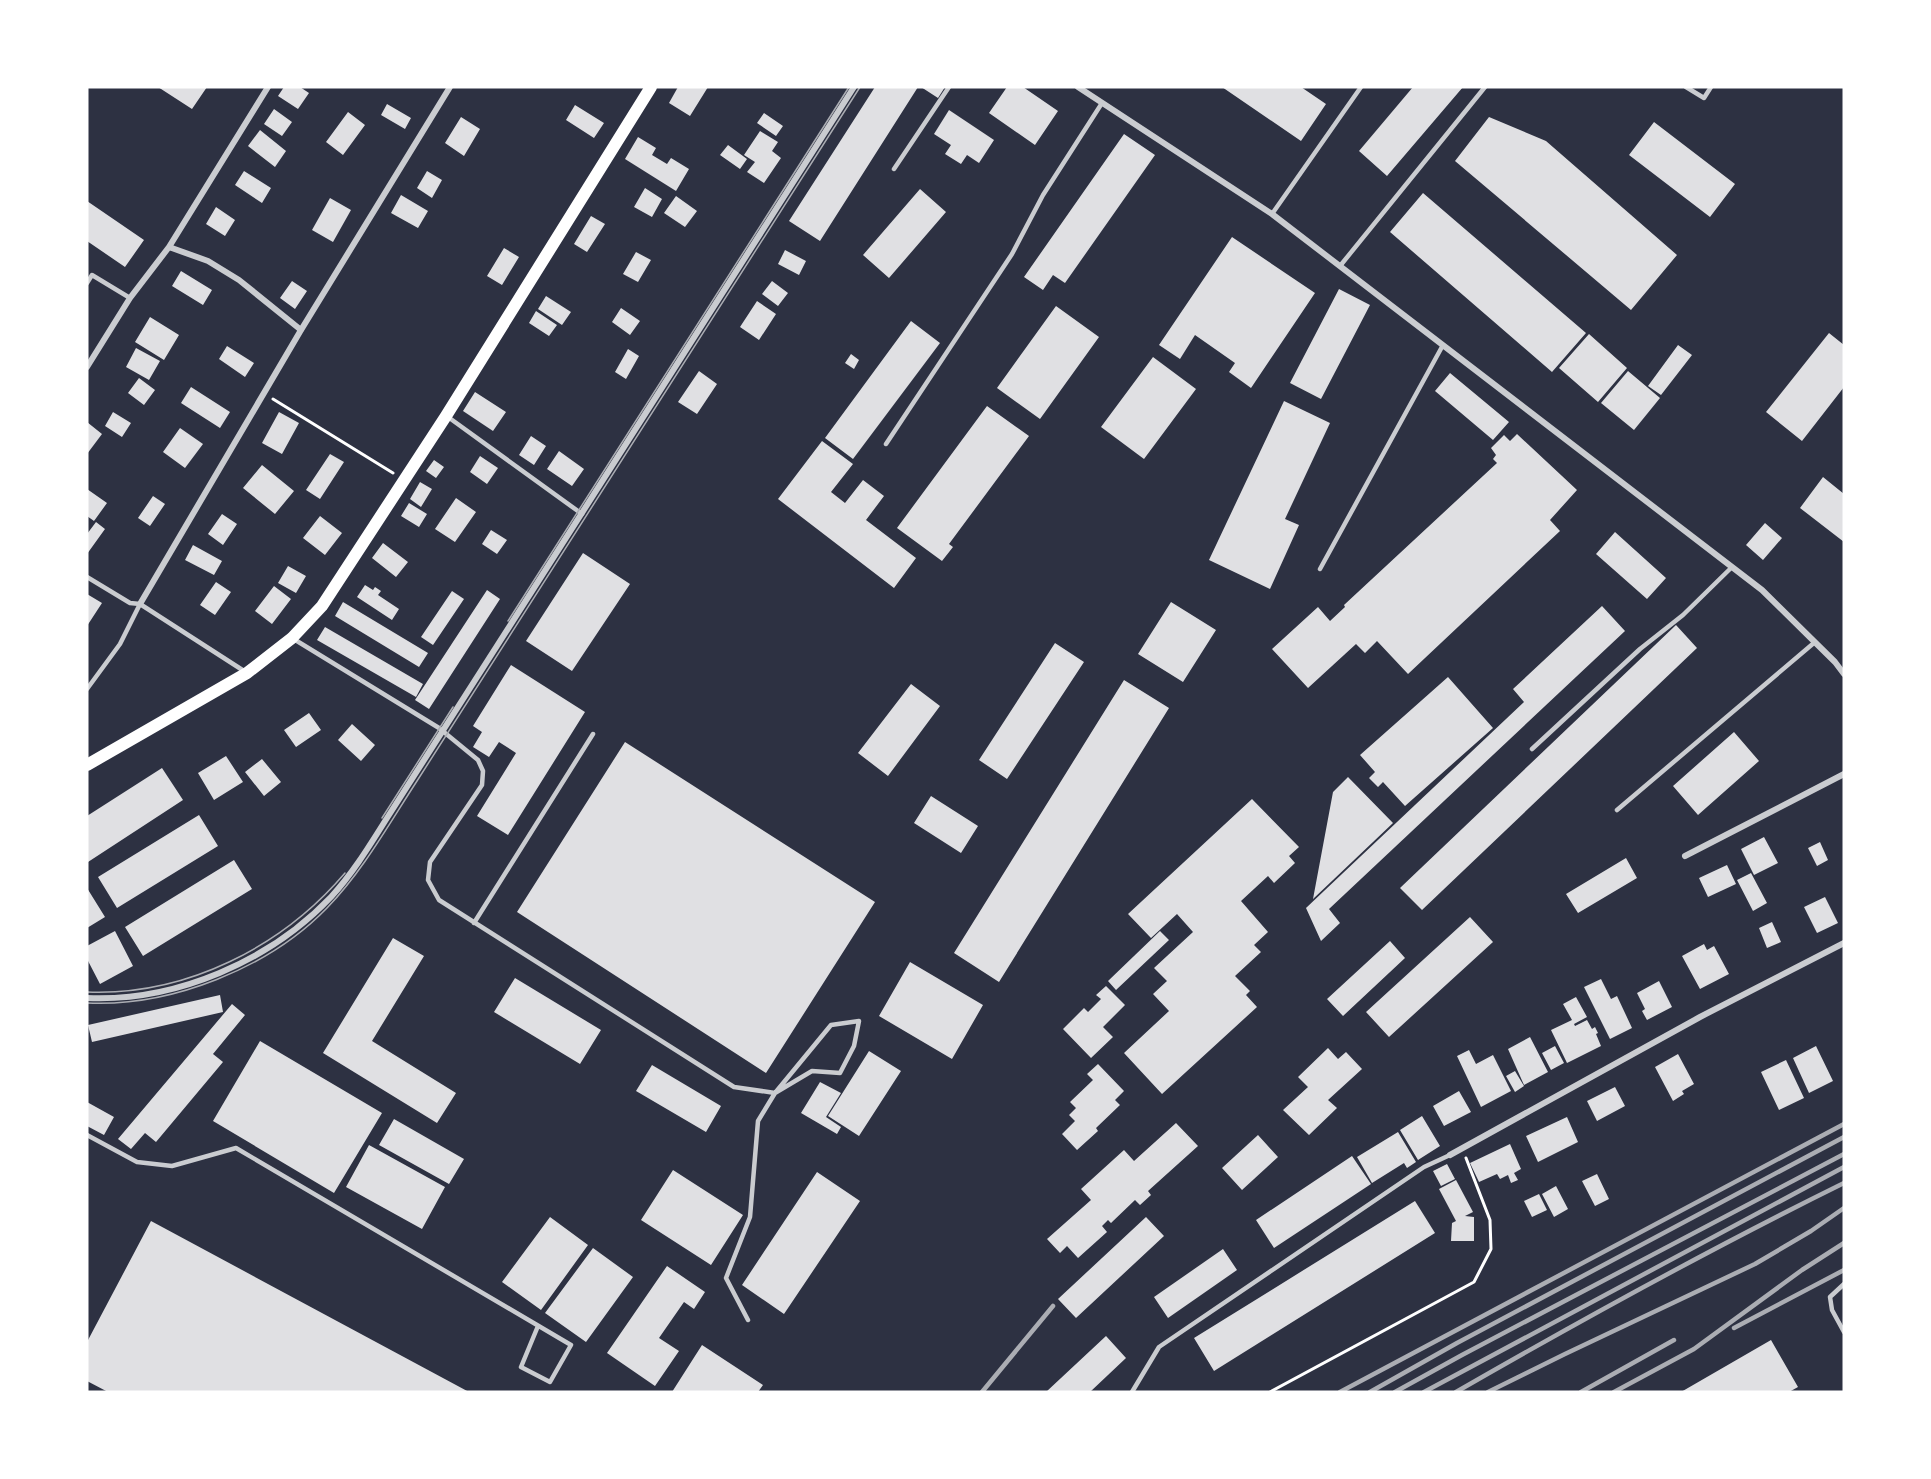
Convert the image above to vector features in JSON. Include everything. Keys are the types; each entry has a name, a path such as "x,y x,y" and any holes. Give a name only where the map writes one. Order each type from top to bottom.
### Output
{"main road":[{"path":"87,765 247,673 292,638 322,606 446,416 651,87"}],"street":[{"path":"87,367 130,298 169,247 268,87"},
{"path":"140,604 302,330 450,87"},
{"path":"87,998 134,995 195,981 235,966 289,934 320,908 344,882 854,87"},
{"path":"1078,87 1272,214 1340,266 1762,590 1835,662 1844,674"},
{"path":"169,247 208,261 239,280 302,330"},
{"path":"1685,856 1844,774"},
{"path":"1450,1155 1700,1017 1844,943"}],"lane":[{"path":"894,169 950,87"},
{"path":"1272,214 1361,87"},
{"path":"1340,266 1485,87"},
{"path":"1686,87 1704,98 1711,87"},
{"path":"886,444 1012,254 1043,195 1102,103"},
{"path":"87,283 92,275 130,298"},
{"path":"1320,569 1443,345"},
{"path":"446,416 582,514"},
{"path":"1532,749 1640,649 1683,615 1732,567"},
{"path":"87,577 130,603 140,604 247,673"},
{"path":"87,689 120,644 140,604"},
{"path":"292,638 443,731 478,760 483,771 482,785 430,862 428,880 439,900 734,1087 775,1093 812,1071 840,1073 854,1046 860,1021 831,1024 775,1093 758,1121 750,1217 726,1278 748,1320"},
{"path":"1617,810 1815,642"},
{"path":"474,923 593,734"},
{"path":"87,1135 137,1162 172,1166 236,1148 571,1345 550,1382 521,1367 538,1326"},
{"path":"1132,1392 1159,1347 1424,1167 1450,1155"},
{"path":"1844,1284 1830,1297 1832,1310 1844,1332"}],"path":[{"path":"264,394 404,480"},
{"path":"1270,1392 1474,1282 1491,1249 1490,1220 1462,1148"}],"building":[{"path":"158,87 207,87 192,109"},
{"path":"284,87 300,87 309,93 298,109 278,96"},
{"path":"678,87 708,87 690,116 669,103"},
{"path":"875,87 918,87 820,241 789,221"},
{"path":"921,87 945,87 938,98"},
{"path":"1007,87 1023,87 1058,111 1035,145 989,113"},
{"path":"1222,87 1301,87 1326,104 1301,141"},
{"path":"1413,87 1463,87 1387,176 1359,151"},
{"path":"387,104 411,118 405,129 381,115"},
{"path":"575,105 604,123 594,138 566,120"},
{"path":"274,109 292,122 282,136 264,124"},
{"path":"949,110 994,140 979,163 967,155 961,164 945,154 951,145 934,134"},
{"path":"348,112 365,125 343,155 326,142"},
{"path":"764,113 783,126 776,136 757,123"},
{"path":"461,117 480,129 464,156 445,143"},
{"path":"1489,117 1546,141 1677,255 1631,310 1455,161"},
{"path":"1654,122 1735,184 1710,217 1629,155"},
{"path":"260,130 286,151 275,167 248,146"},
{"path":"760,131 778,142 772,151 781,158 764,183 747,172 755,162 744,155"},
{"path":"1124,134 1155,155 1065,283 1053,275 1043,290 1024,277"},
{"path":"638,137 656,148 652,155 667,164 671,158 689,169 676,191 625,159"},
{"path":"728,145 747,159 740,169 720,155"},
{"path":"244,171 271,188 262,203 235,185"},
{"path":"427,171 442,180 432,198 417,188"},
{"path":"645,188 662,199 652,217 634,207"},
{"path":"920,189 946,212 889,278 863,255"},
{"path":"1423,193 1586,333 1552,372 1390,232"},
{"path":"401,195 428,211 418,228 391,213"},
{"path":"676,196 697,211 685,227 664,213"},
{"path":"330,198 351,210 333,242 312,230"},
{"path":"87,201 144,240 125,267 87,241"},
{"path":"216,207 235,220 225,236 206,224"},
{"path":"591,216 605,224 587,252 574,244"},
{"path":"1232,237 1315,293 1251,388 1229,372 1235,363 1195,335 1180,359 1159,345"},
{"path":"504,248 519,257 502,285 487,276"},
{"path":"785,250 806,261 799,275 778,264"},
{"path":"636,252 651,260 638,282 623,274"},
{"path":"181,271 212,290 203,305 172,286"},
{"path":"292,281 307,291 295,309 280,298"},
{"path":"772,281 788,293 778,306 762,294"},
{"path":"1339,289 1370,305 1321,399 1290,383"},
{"path":"546,296 571,312 562,325 538,309"},
{"path":"757,301 776,314 759,340 740,327"},
{"path":"1056,306 1099,337 1040,419 997,388"},
{"path":"621,308 640,321 630,335 612,322"},
{"path":"536,311 557,325 549,336 529,323"},
{"path":"150,317 179,335 164,360 135,342"},
{"path":"911,321 940,343 853,459 825,438"},
{"path":"1829,333 1844,345 1844,387 1802,441 1766,412"},
{"path":"1589,334 1627,368 1598,402 1559,368"},
{"path":"1678,345 1692,355 1661,395 1648,386"},
{"path":"227,346 254,363 245,377 219,359"},
{"path":"136,348 160,361 149,380 126,367"},
{"path":"628,349 639,356 626,379 615,372"},
{"path":"851,354 859,360 854,369 845,363"},
{"path":"1153,357 1196,389 1144,459 1101,427"},
{"path":"699,371 717,384 697,414 678,402"},
{"path":"1628,371 1660,398 1634,430 1601,403"},
{"path":"1450,373 1509,422 1493,440 1435,391"},
{"path":"139,378 155,390 144,405 128,393"},
{"path":"191,387 230,412 220,428 181,403"},
{"path":"475,392 506,412 493,431 463,411"},
{"path":"1284,401 1330,423 1285,519 1299,525 1270,589 1209,560"},
{"path":"987,406 1029,436 949,544 953,547 942,561 897,528"},
{"path":"113,412 131,423 122,437 105,426"},
{"path":"279,412 299,423 282,454 262,443"},
{"path":"87,422 102,434 87,454"},
{"path":"180,428 203,444 185,468 163,452"},
{"path":"1517,434 1577,490 1550,520 1560,531 1408,674 1377,641 1365,653 1356,644 1308,688 1272,649 1318,607 1330,621 1345,607 1344,605 1497,463 1493,459 1496,455 1491,448 1504,435 1510,441"},
{"path":"531,436 546,446 534,465 519,455"},
{"path":"822,441 853,464 831,492 845,503 863,480 884,496 866,520 916,558 894,588 778,499"},
{"path":"559,451 584,469 572,486 547,469"},
{"path":"330,454 344,462 320,499 306,490"},
{"path":"480,456 498,468 487,484 470,472"},
{"path":"434,460 444,467 436,478 426,471"},
{"path":"262,465 294,491 275,514 243,488"},
{"path":"1823,477 1844,494 1844,542 1800,508"},
{"path":"420,482 432,489 421,507 410,499"},
{"path":"87,489 107,503 94,521 87,516"},
{"path":"153,496 165,504 150,526 138,518"},
{"path":"456,498 476,512 455,542 435,529"},
{"path":"409,503 427,514 419,527 401,516"},
{"path":"222,514 237,524 223,545 208,534"},
{"path":"320,516 342,533 325,555 303,538"},
{"path":"96,522 105,529 87,554 87,534"},
{"path":"1765,523 1782,538 1763,560 1746,545"},
{"path":"491,530 507,540 497,554 482,544"},
{"path":"1615,532 1666,578 1647,599 1596,554"},
{"path":"383,543 408,562 396,577 372,558"},
{"path":"193,545 222,561 214,575 185,560"},
{"path":"583,553 630,584 572,671 526,641"},
{"path":"288,566 306,576 296,593 278,583"},
{"path":"216,582 231,592 215,615 200,605"},
{"path":"365,585 373,590 375,587 381,591 378,595 399,609 392,620 357,597"},
{"path":"274,586 291,599 272,624 255,611"},
{"path":"487,590 500,599 429,709 415,700"},
{"path":"452,591 464,599 433,645 421,637"},
{"path":"87,594 102,603 87,626"},
{"path":"343,602 428,653 419,667 335,616"},
{"path":"1171,602 1216,630 1183,682 1138,654"},
{"path":"1602,606 1625,631 1329,909 1340,923 1321,941 1306,908 1524,702 1513,689"},
{"path":"1676,625 1697,648 1422,910 1400,888"},
{"path":"325,627 423,684 416,697 317,640"},
{"path":"1055,643 1084,662 1007,779 979,760"},
{"path":"511,665 585,712 508,835 477,816 516,753 499,742 489,757 473,747 482,732 473,726"},
{"path":"1448,677 1493,728 1405,806 1383,782 1378,787 1369,778 1375,772 1360,755"},
{"path":"1124,680 1169,708 999,982 954,953"},
{"path":"911,684 940,706 888,776 858,753"},
{"path":"309,713 321,730 296,747 284,730"},
{"path":"352,724 375,745 361,761 338,740"},
{"path":"1734,732 1759,761 1698,815 1673,786"},
{"path":"625,742 875,902 766,1073 517,912"},
{"path":"226,756 243,782 214,800 198,773"},
{"path":"262,759 281,782 264,796 245,772"},
{"path":"162,768 183,800 88,862 87,816"},
{"path":"1348,777 1393,823 1313,899 1333,792"},
{"path":"931,796 978,826 961,853 914,823"},
{"path":"1252,799 1299,847 1289,856 1295,863 1274,883 1268,876 1241,901 1268,932 1254,945 1261,952 1235,976 1250,991 1246,995 1257,1007 1162,1094 1124,1053 1169,1011 1153,994 1167,981 1154,968 1193,932 1177,914 1151,938 1128,914"},
{"path":"199,815 218,846 117,908 98,877"},
{"path":"1764,837 1778,863 1754,875 1741,849"},
{"path":"1820,842 1828,860 1817,866 1808,848"},
{"path":"1626,858 1637,878 1578,913 1566,894"},
{"path":"234,860 252,889 143,956 125,927"},
{"path":"1727,865 1736,884 1708,897 1699,878"},
{"path":"1751,873 1767,903 1753,911 1737,880"},
{"path":"87,888 105,917 87,928"},
{"path":"1825,897 1838,923 1817,933 1804,907"},
{"path":"1470,917 1493,942 1389,1037 1366,1012"},
{"path":"1772,922 1781,942 1767,948 1759,928"},
{"path":"115,931 133,966 100,984 87,959 87,946"},
{"path":"1160,931 1169,940 1116,990 1108,981"},
{"path":"393,938 424,956 372,1041 456,1093 437,1123 323,1053"},
{"path":"1390,941 1405,958 1343,1016 1327,999"},
{"path":"1704,944 1707,950 1714,946 1729,974 1700,989 1682,956"},
{"path":"910,962 983,1005 952,1059 879,1016"},
{"path":"515,978 601,1030 580,1064 494,1012"},
{"path":"1601,979 1611,999 1617,996 1632,1028 1610,1039 1584,987"},
{"path":"1659,981 1672,1007 1647,1020 1642,1011 1645,1009 1637,993"},
{"path":"1106,986 1125,1005 1103,1027 1113,1037 1091,1058 1063,1029 1084,1008 1088,1012 1101,999 1096,995"},
{"path":"220,995 223,1012 92,1042 88,1025"},
{"path":"1576,997 1587,1017 1574,1024 1575,1026 1587,1020 1592,1029 1595,1027 1601,1046 1567,1063 1551,1030 1572,1020 1563,1004"},
{"path":"232,1004 245,1015 213,1054 223,1062 156,1142 145,1133 131,1149 118,1139"},
{"path":"1530,1037 1548,1072 1524,1085 1508,1049"},
{"path":"260,1041 382,1113 334,1193 213,1121"},
{"path":"1555,1046 1564,1063 1551,1070 1542,1053"},
{"path":"1816,1046 1833,1081 1809,1093 1793,1058"},
{"path":"1328,1048 1338,1059 1346,1052 1362,1069 1328,1100 1337,1108 1309,1135 1283,1110 1308,1087 1298,1077"},
{"path":"1469,1050 1476,1064 1493,1055 1511,1091 1481,1107 1457,1056"},
{"path":"869,1051 901,1071 859,1136 828,1116"},
{"path":"1678,1054 1694,1084 1682,1091 1684,1094 1673,1101 1655,1067"},
{"path":"1786,1060 1804,1098 1779,1110 1761,1072"},
{"path":"1098,1064 1124,1091 1115,1100 1120,1105 1096,1128 1098,1131 1077,1150 1062,1134 1075,1121 1069,1115 1076,1108 1070,1102 1093,1080 1087,1074"},
{"path":"652,1065 721,1106 706,1132 636,1091"},
{"path":"1515,1071 1524,1086 1515,1092 1506,1076"},
{"path":"820,1082 841,1093 826,1117 841,1127 837,1134 801,1113"},
{"path":"1615,1087 1625,1106 1597,1121 1587,1101"},
{"path":"1459,1091 1471,1112 1444,1126 1433,1106"},
{"path":"87,1102 114,1117 104,1135 87,1126"},
{"path":"1422,1116 1440,1146 1418,1160 1400,1130"},
{"path":"1567,1117 1578,1142 1538,1162 1526,1136"},
{"path":"394,1119 464,1159 449,1184 379,1145"},
{"path":"1176,1123 1198,1146 1148,1191 1151,1195 1140,1205 1135,1200 1111,1223 1108,1220 1102,1226 1107,1232 1078,1258 1067,1246 1060,1253 1047,1239 1091,1200 1081,1189 1124,1150 1134,1161"},
{"path":"1398,1132 1416,1162 1407,1168 1404,1163 1372,1183 1357,1157"},
{"path":"1258,1135 1278,1157 1242,1190 1222,1168"},
{"path":"1510,1144 1521,1169 1514,1173 1518,1180 1511,1183 1508,1175 1500,1179 1497,1174 1479,1182 1470,1163"},
{"path":"369,1145 445,1187 422,1229 346,1187"},
{"path":"1352,1156 1371,1184 1274,1248 1256,1220"},
{"path":"1447,1164 1455,1179 1441,1186 1433,1171"},
{"path":"673,1170 743,1215 711,1265 641,1220"},
{"path":"817,1172 860,1201 784,1314 742,1285"},
{"path":"1597,1174 1609,1199 1595,1206 1582,1181"},
{"path":"1456,1180 1473,1212 1465,1216 1474,1217 1474,1241 1451,1241 1452,1223 1456,1221 1439,1189"},
{"path":"1556,1186 1568,1209 1554,1217 1542,1194"},
{"path":"1539,1194 1547,1210 1532,1217 1524,1201"},
{"path":"1415,1201 1435,1233 1214,1371 1194,1338"},
{"path":"550,1217 588,1245 541,1310 502,1282"},
{"path":"1146,1217 1164,1236 1076,1318 1058,1299"},
{"path":"151,1221 469,1392 108,1392 87,1381 87,1342"},
{"path":"593,1248 633,1277 586,1342 545,1313"},
{"path":"1223,1249 1237,1270 1168,1318 1154,1297"},
{"path":"667,1266 705,1292 694,1309 684,1302 659,1338 679,1351 655,1386 607,1353"},
{"path":"1106,1336 1126,1358 1090,1392 1046,1392"},
{"path":"1771,1340 1798,1387 1789,1392 1681,1392"},
{"path":"702,1345 763,1385 758,1392 672,1392"}],"tram line":[{"path":"508,621 849,87"},
{"path":"87,1003 119,1003 152,998 185,991 217,979 277,949 303,929 340,894 386,830 860,87"},
{"path":"382,818 453,707"},
{"path":"87,992 124,991 160,986 196,976 230,962 262,944 292,923 320,900 345,873"}],"railway":[{"path":"1340,1392 1844,1124"},
{"path":"1370,1392 1457,1343 1844,1137"},
{"path":"1395,1392 1844,1154"},
{"path":"1424,1392 1844,1167"},
{"path":"1456,1392 1648,1284 1844,1183"},
{"path":"1488,1392 1755,1264 1811,1231 1844,1208"},
{"path":"1614,1392 1694,1349 1802,1270 1844,1243"},
{"path":"1734,1328 1844,1270"},
{"path":"982,1392 1053,1306"},
{"path":"1581,1392 1674,1340"}]}
